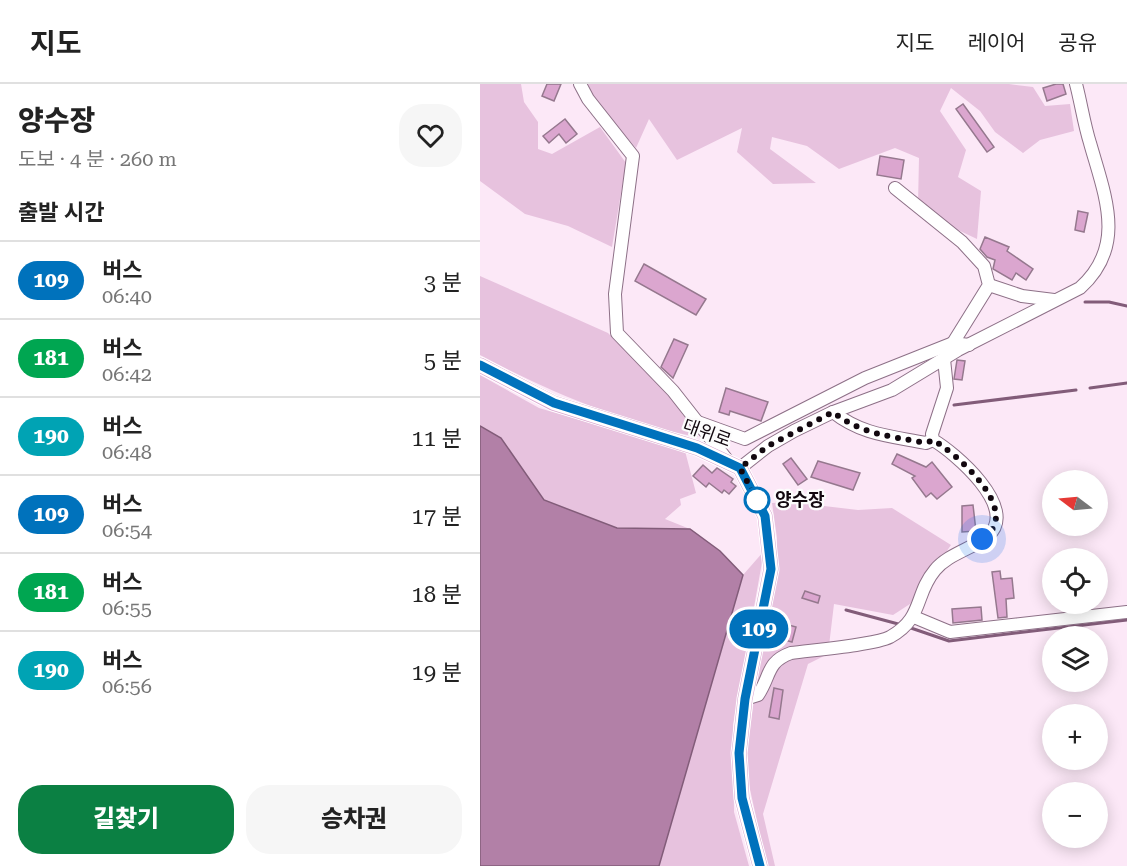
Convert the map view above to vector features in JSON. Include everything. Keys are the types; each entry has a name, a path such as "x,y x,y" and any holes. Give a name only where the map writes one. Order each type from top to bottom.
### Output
{"main road":[{"name":"대위로","path":"480,365 554,403 697,448 734,464 765,516 771,569 745,699 738,773 742,798 760,866"}],"street":[{"path":"580,84 588,99 633,156 615,294 617,333 673,391 734,464 833,412 892,390 944,359 1080,288 1092,278 1102,266 1111,238 1110,208 1076,84"},
{"path":"895,188 962,242 984,266 989,285 953,342"},
{"path":"989,285 1022,296 1054,300"},
{"path":"695,420 745,439 865,378 953,342 970,345"},
{"path":"745,699 758,695 767,682 769,669 778,658 791,653 888,638 908,623 921,593 935,570 990,534 995,522 990,495 965,464 933,440 932,434 948,388 944,359"},
{"path":"833,412 848,424 879,436 926,443 933,440"},
{"path":"908,623 950,632 1127,612"}],"shaded area":[{"path":"480,84 521,84 524,102 538,122 538,149 552,154 600,127 626,163 612,247 568,226 525,214 480,181"},
{"path":"588,84 1009,84 1033,87 1045,106 1070,104 1074,131 1040,140 1023,153 995,132 980,111 951,88 940,111 966,150 958,177 981,191 977,239 958,230 918,204 919,158 895,148 839,169 807,146 772,137 770,149 816,183 773,184 737,152 742,128 677,160 649,119 636,148 591,96"},
{"path":"480,276 608,333 673,400 698,437 641,423 586,404 480,355"},
{"path":"480,375 539,408 685,451 696,493 680,499 681,505 665,519 690,529 617,528 544,500 501,438 480,426"},
{"path":"480,426 501,438 544,500 617,528 690,529 720,551 743,575 659,866 480,866"},
{"path":"790,502 858,510 892,508 951,545 910,604 893,615 834,604 828,654 808,664 763,814 775,866 767,866 745,767 758,669 777,578 777,538 772,503"},
{"path":"764,551 733,725 734,812 749,866 659,866 743,575"}],"building":[{"path":"547,84 561,84 554,101 542,96"},
{"path":"1063,84 1066,94 1047,101 1043,88"},
{"path":"963,104 994,147 987,152 956,109"},
{"path":"565,119 577,134 566,143 559,134 549,143 543,136"},
{"path":"880,156 904,160 901,179 877,175"},
{"path":"1078,211 1088,213 1084,232 1075,230"},
{"path":"985,237 1009,247 1007,251 1033,269 1026,280 1016,273 1012,280 993,269 995,260 987,257 980,249"},
{"path":"644,264 706,299 696,315 635,281"},
{"path":"674,339 688,345 673,378 661,367"},
{"path":"957,360 965,361 962,380 954,379"},
{"path":"726,388 768,402 761,421 730,411 729,415 719,412"},
{"path":"897,454 926,467 932,462 952,487 937,499 931,493 926,497 912,478 915,476 892,464"},
{"path":"791,458 807,479 798,485 783,464"},
{"path":"818,461 860,473 853,490 811,477"},
{"path":"703,465 712,473 717,468 733,479 731,482 736,486 729,494 724,490 722,493 709,483 706,487 693,476"},
{"path":"973,505 976,531 962,532 962,506"},
{"path":"1000,571 1001,579 1012,578 1014,598 1006,599 1007,617 998,618 992,572"},
{"path":"805,591 820,596 818,603 802,598"},
{"path":"981,607 982,620 953,623 952,609"},
{"path":"785,624 796,627 792,642 781,639"},
{"path":"774,688 783,690 779,719 769,717"}],"waterway":[{"path":"1085,302 1109,302 1127,306"},
{"path":"1090,388 1127,383"},
{"path":"954,405 1076,390"},
{"path":"846,610 902,625"},
{"path":"908,627 949,641 1127,620"}],"bus line":[{"name":"109","path":"480,365 554,403 697,448 728,460 740,468 765,516 771,550 771,569 745,699 738,773 742,798 760,866"}],"place":[{"name":"양수장","path":"757,500"}],"route":[{"path":"757,500 740,468 768,446 833,412 848,424 868,433 926,443 933,440 948,449 965,464 990,495 995,522 990,534 982,539"}]}
